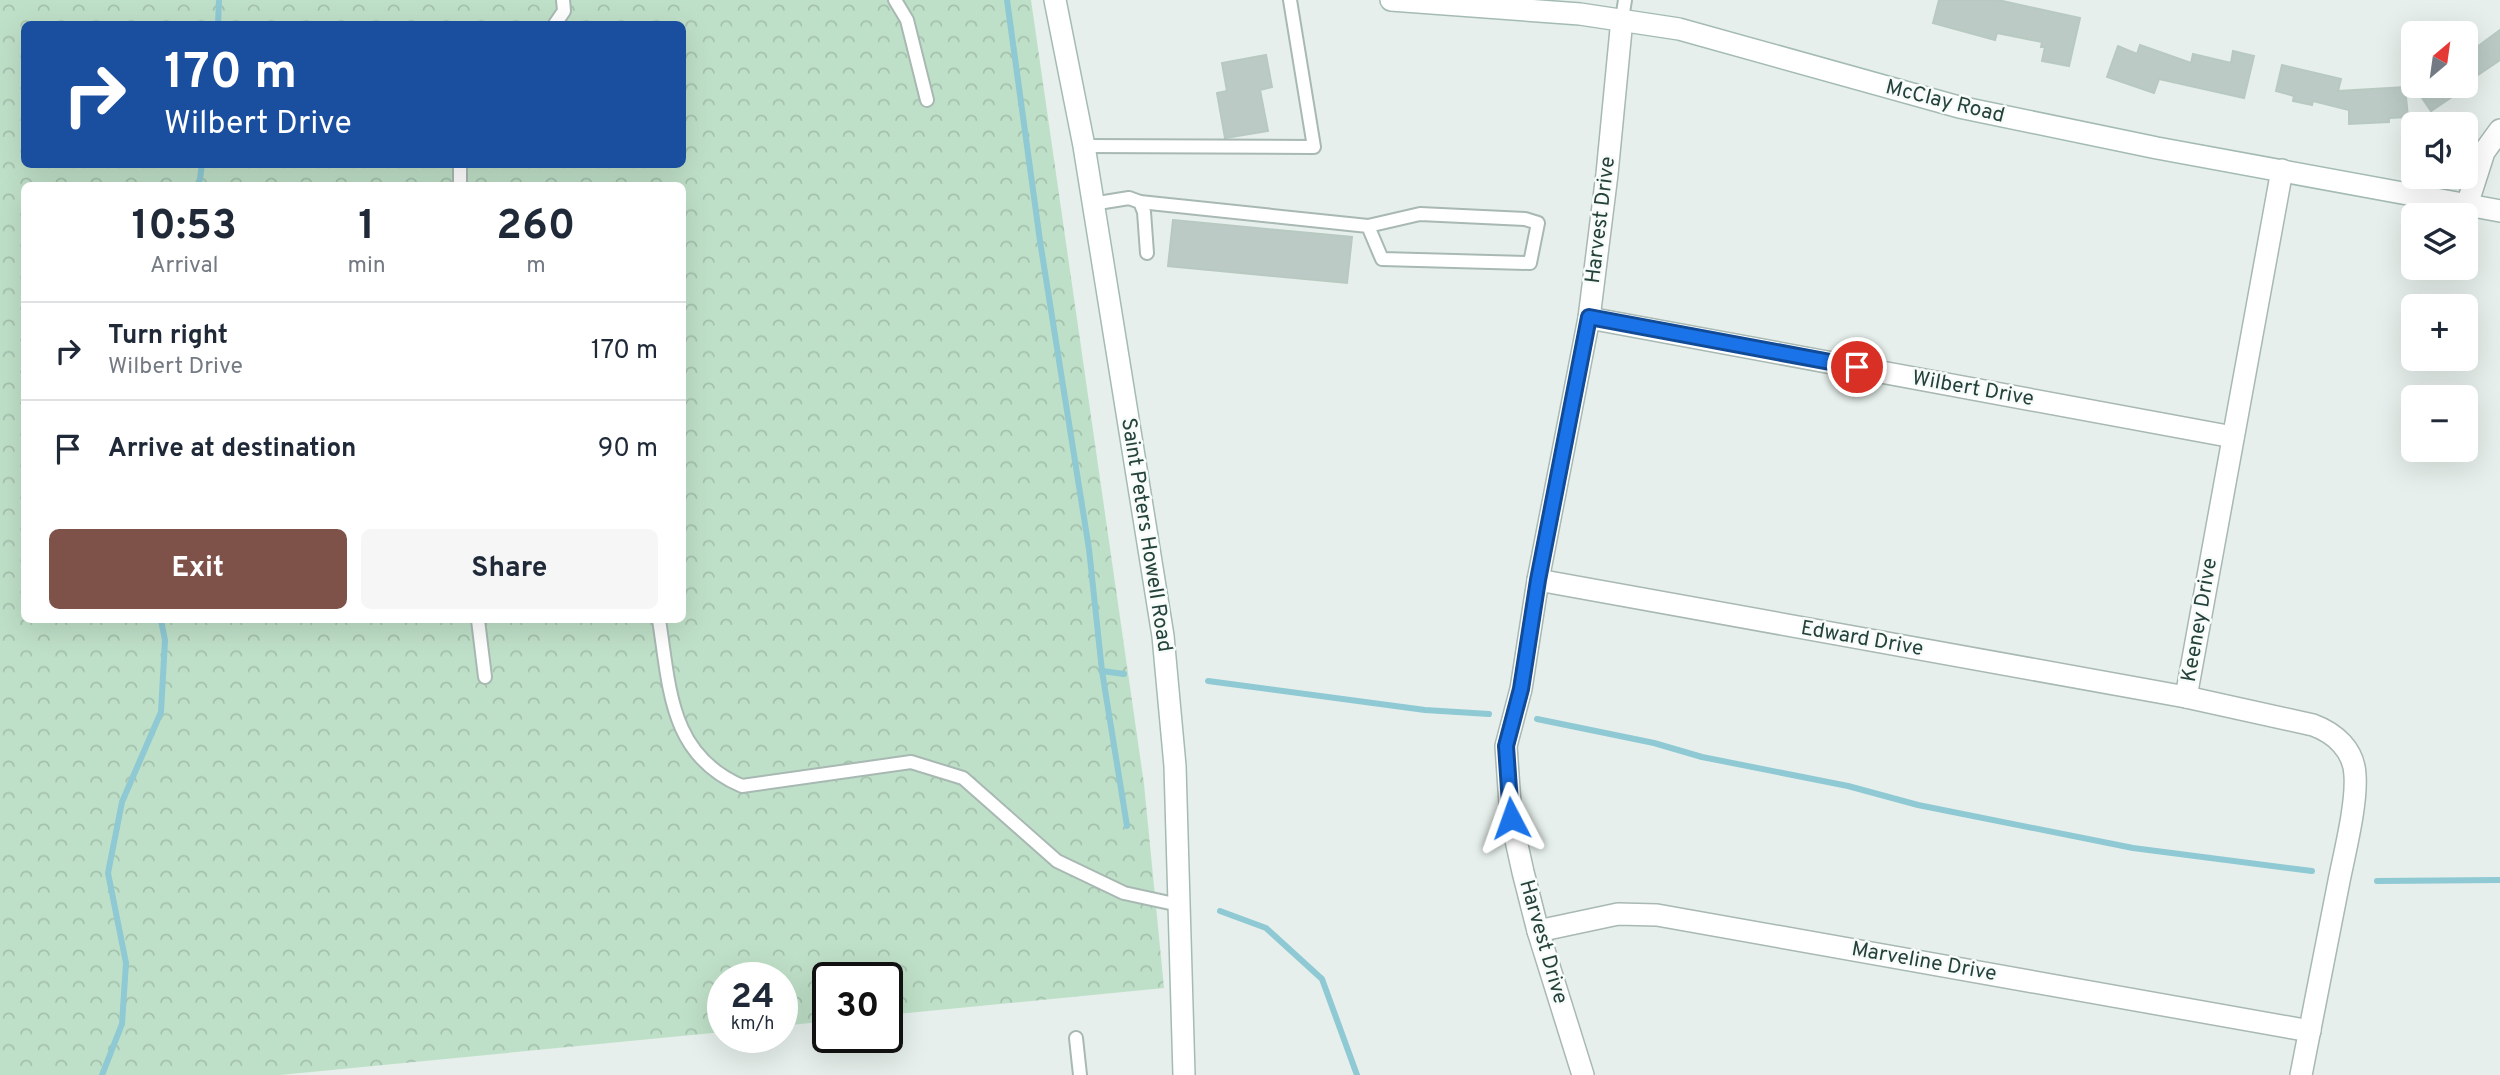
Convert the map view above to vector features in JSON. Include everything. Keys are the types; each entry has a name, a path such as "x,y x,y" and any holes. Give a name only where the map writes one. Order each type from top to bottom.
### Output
{"street":[{"name":"Saint Peters Howell Road","path":"1055,0 1084,146 1163,636 1175,766 1184,1075"},
{"name":"McClay Road","path":"1391,0 1516,8 1624,10 1679,29 1959,107 2116,140 2456,203"},
{"name":"Harvest Drive","path":"1583,1075 1538,931 1511,818 1506,746 1521,689 1538,580 1589,317 1624,10"},
{"path":"2468,203 2484,152 2500,130"},
{"name":"Keeney Drive","path":"2282,170 2186,697 2314,725 2329,731 2341,741 2356,774 2350,825 2301,1075"},
{"name":"McClay Road","path":"2478,207 2500,211"},
{"name":"Wilbert Drive","path":"1589,317 2234,437"},
{"name":"Edward Drive","path":"1538,580 2186,697"},
{"name":"Marveline Drive","path":"1538,931 1618,914 1657,915 2310,1031"}],"lane":[{"path":"557,21 564,11 564,0"},
{"path":"895,0 908,20 927,100"},
{"path":"1084,146 1314,146 1290,0"},
{"path":"1092,204 1129,198 1140,202 1368,226 1420,214 1525,219 1538,223 1530,263 1382,259 1368,226"},
{"path":"1140,202 1144,212 1147,253"},
{"path":"478,623 485,677"},
{"path":"659,623 673,710 693,749 719,776 742,786 911,762 963,778 1057,861 1124,893 1179,905"},
{"path":"1076,1038 1080,1075"}],"green space":[{"path":"0,0 1031,0 1144,784 1164,988 903,1013 903,962 812,962 812,1023 798,1024 798,962 707,962 707,1034 280,1075 0,1075"}],"building":[{"path":"1939,0 1998,0 2080,18 2069,66 2042,61 2045,47 2041,47 2042,42 1997,33 1995,40 1933,23"},
{"path":"2500,30 2500,60 2478,75 2478,46"},
{"path":"2140,45 2191,63 2193,54 2231,63 2233,51 2254,56 2244,98 2159,79 2154,93 2107,77 2118,46 2137,54"},
{"path":"1266,55 1272,87 1260,90 1268,131 1225,138 1217,93 1227,91 1222,63"},
{"path":"2282,65 2341,79 2338,91 2401,87 2401,98 2406,98 2408,112 2401,112 2401,117 2389,118 2389,122 2349,124 2349,110 2313,101 2312,105 2293,101 2294,96 2276,91"},
{"path":"2422,98 2450,98 2431,111"},
{"path":"1173,220 1352,237 1347,283 1168,266"}],"waterway":[{"path":"218,21 219,0"},
{"path":"1007,0 1040,241 1089,549 1102,671 1127,826"},
{"path":"200,182 201,168"},
{"path":"102,1075 122,1024 126,963 108,873 122,802 161,712 165,640 162,623"},
{"path":"1102,671 1124,674"},
{"path":"1208,681 1425,710 1489,714"},
{"path":"1537,719 1654,743 1702,757 1848,786 1918,805 2133,848 2312,871"},
{"path":"2377,881 2500,880"},
{"path":"1220,911 1266,928 1322,979 1357,1075"}],"route":[{"path":"1511,818 1506,746 1521,689 1538,580 1589,317 1857,367"}]}
